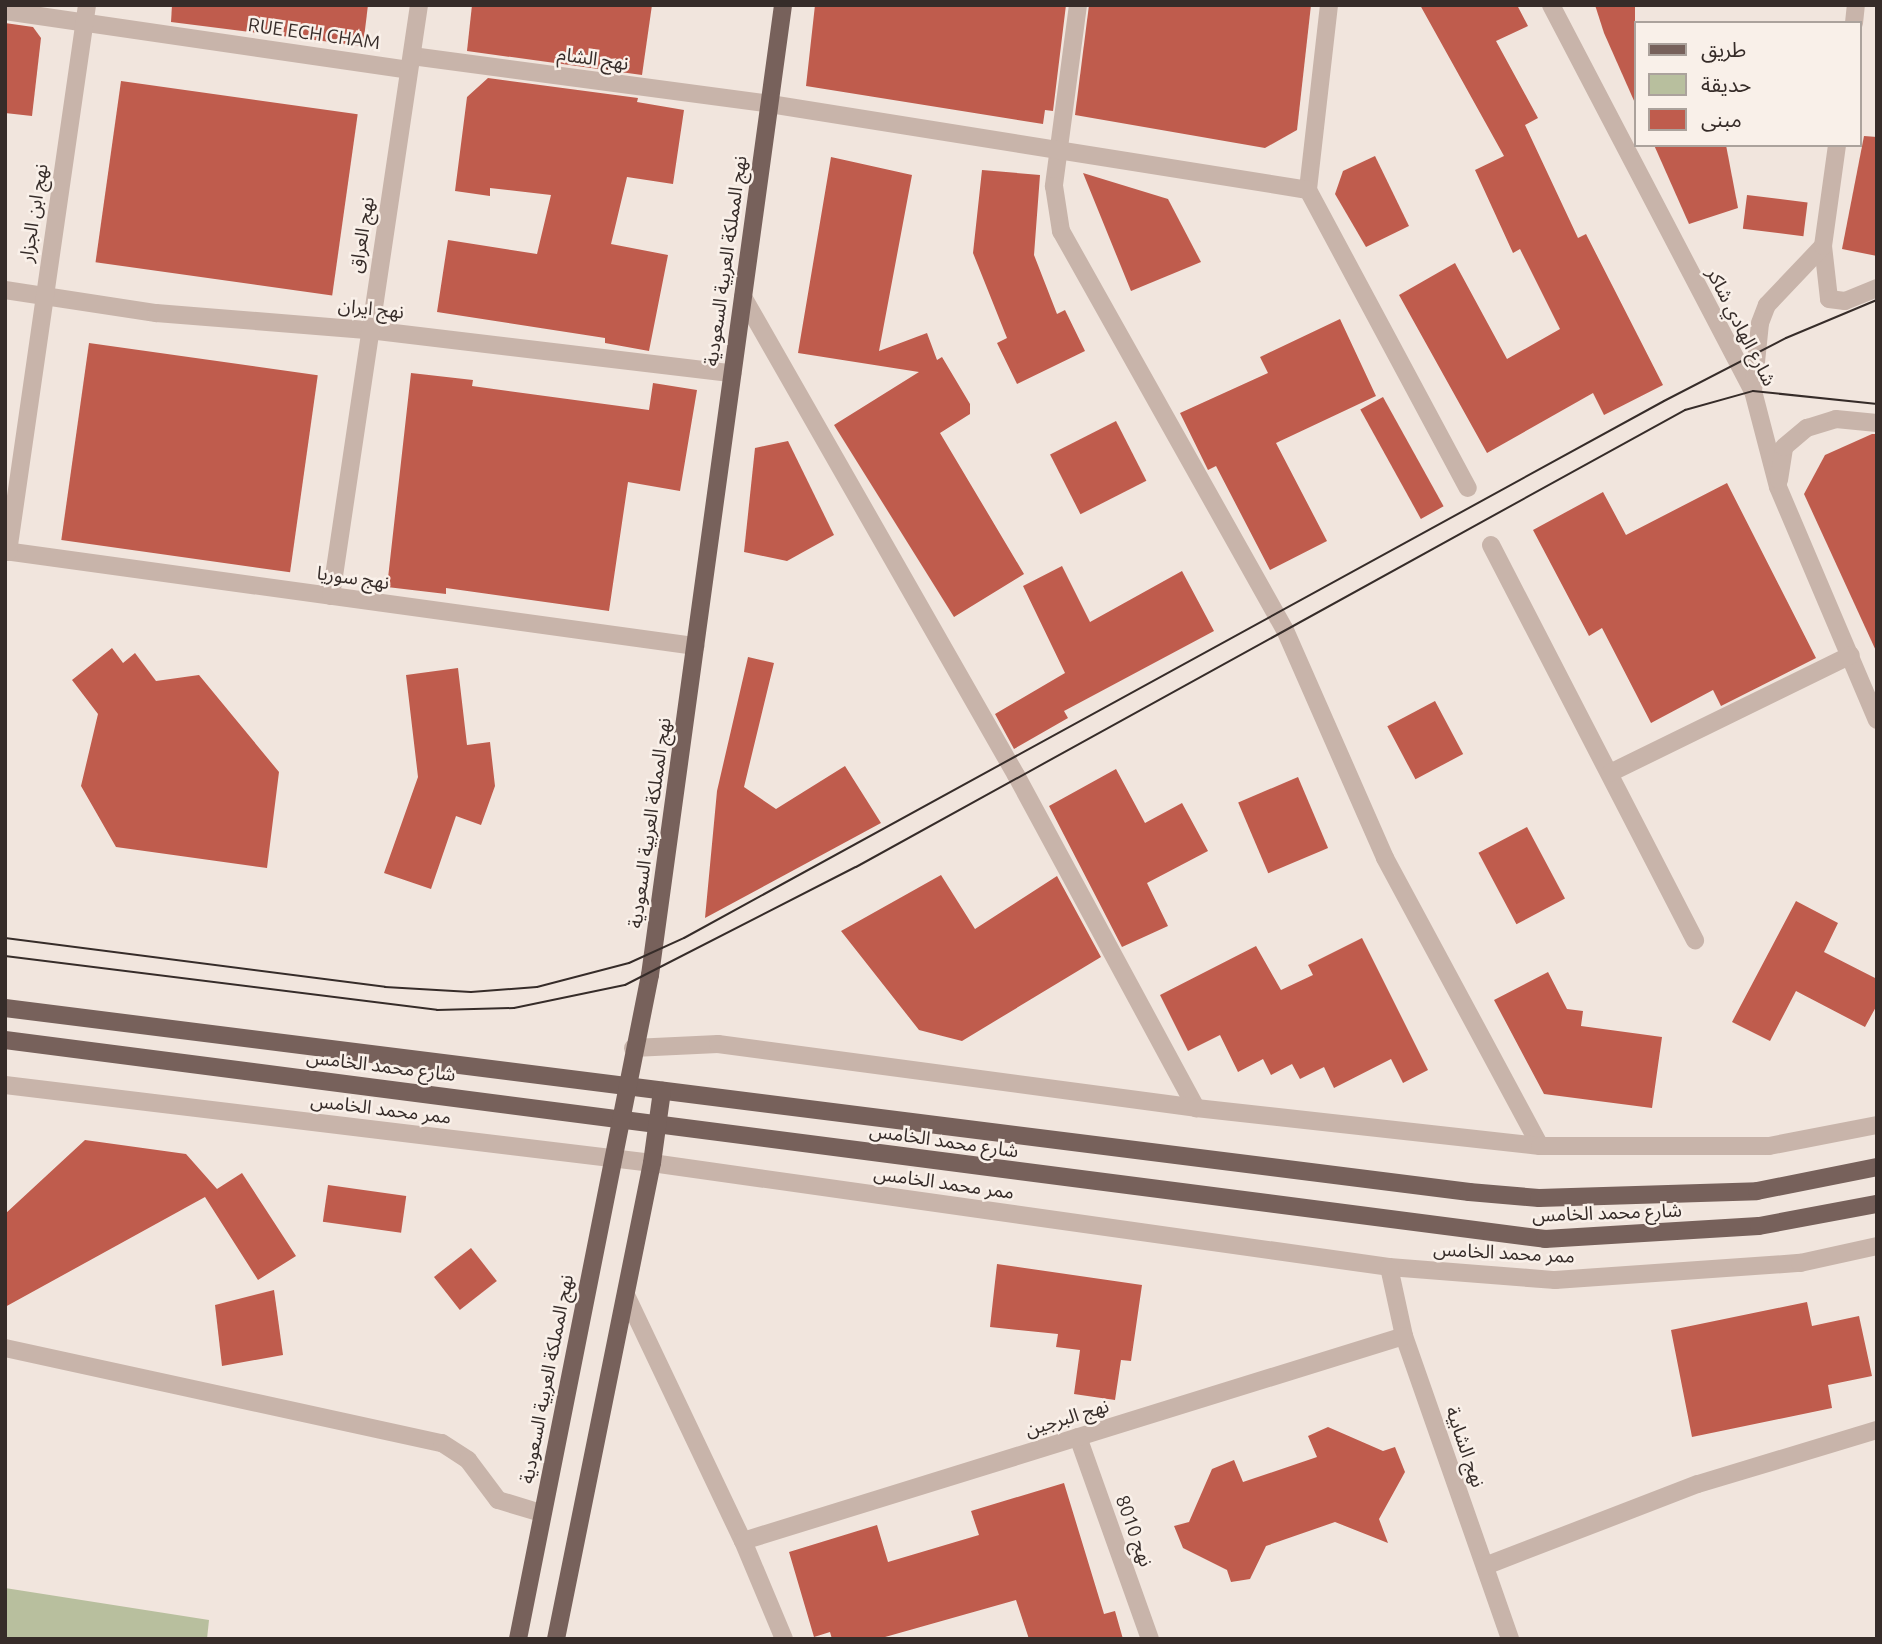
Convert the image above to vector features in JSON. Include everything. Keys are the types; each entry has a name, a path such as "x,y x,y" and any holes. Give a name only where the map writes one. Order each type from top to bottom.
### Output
{"main road":[{"name":"نهج المملكة العربية السعودية","path":"518,1639 613,1159 624,1087 650,975 783,5"},
{"name":"شارع محمد الخامس","path":"5,1008 624,1087 1539,1198 1757,1191 1877,1167"},
{"name":"شارع محمد الخامس","path":"5,1040 619,1116 1545,1239 1759,1226 1877,1204"},
{"path":"556,1639 652,1163 655,1122 662,1091"}],"street":[{"name":"نهج العراق","path":"331,596 419,5"},
{"path":"1078,5 1054,186 1061,231 1280,622 1385,858 1540,1146"},
{"path":"1329,5 1308,190 1468,488"},
{"name":"شارع الهادي شاكر","path":"1551,5 1753,391 1778,487 1877,720"},
{"name":"RUE ECH CHAM","path":"5,11 86,13 410,63"},
{"name":"نهج ابن الجزار","path":"7,551 86,13"},
{"name":"نهج الشام","path":"410,63 769,104 1308,190"},
{"path":"1837,147 1823,246 1829,299 1845,301 1877,288"},
{"path":"1753,391 1760,323 1767,305 1823,246"},
{"name":"نهج ايران","path":"5,290 156,313 369,330 732,373"},
{"path":"743,297 1016,775 1196,1108"},
{"path":"1778,487 1784,447 1807,428 1836,419 1877,423"},
{"path":"1491,545 1695,940"},
{"name":"نهج سوريا","path":"7,551 695,646"},
{"path":"1610,773 1851,655"},
{"path":"634,1048 718,1044 1196,1108 1540,1146 1769,1146 1877,1125"},
{"name":"ممر محمد الخامس","path":"5,1084 652,1163 1389,1267 1555,1280 1800,1263 1877,1246"},
{"name":"نهج الشابية","path":"1389,1267 1404,1336 1510,1639"},
{"path":"626,1295 743,1541 784,1639"},
{"name":"نهج البرجين","path":"743,1541 1404,1336"},
{"path":"5,1348 442,1443 468,1460 498,1500 541,1513"},
{"path":"1485,1566 1709,1480 1877,1430"},
{"name":"نهج 8010","path":"1078,1437 1150,1639"}],"green space":[{"path":"5,1588 209,1620 207,1639 5,1639"}],"building":[{"path":"172,5 368,5 363,46 171,22"},
{"path":"472,5 652,5 642,75 467,51"},
{"path":"815,5 1066,5 1053,111 1045,110 1043,124 806,86"},
{"path":"1089,5 1311,5 1297,130 1265,148 1075,115"},
{"path":"1420,5 1517,5 1528,26 1496,41 1538,118 1525,125 1578,238 1586,234 1663,385 1604,415 1593,393 1487,453 1399,295 1455,263 1507,359 1560,329 1520,249 1513,253 1475,170 1504,156"},
{"path":"1595,5 1635,5 1633,98 1604,33"},
{"path":"5,23 33,27 41,38 32,116 5,113"},
{"path":"488,78 638,98 637,102 684,110 673,184 627,177 611,244 668,255 649,351 605,343 605,338 437,312 448,240 537,254 551,195 490,188 490,196 455,191 467,97"},
{"path":"121,81 358,114 332,295 96,262"},
{"path":"1864,136 1877,137 1877,256 1842,249"},
{"path":"1655,147 1726,147 1738,208 1689,224"},
{"path":"1375,156 1409,226 1366,247 1335,194 1343,171"},
{"path":"831,157 912,175 879,351 927,333 937,360 942,357 970,404 970,414 940,433 1024,574 954,617 834,425 919,372 798,353"},
{"path":"982,170 1040,175 1034,255 1057,314 1065,310 1085,351 1017,384 997,343 1007,338 973,253"},
{"path":"1083,173 1168,199 1201,262 1131,291"},
{"path":"1747,195 1808,202 1803,236 1743,229"},
{"path":"1340,319 1376,396 1276,443 1327,541 1270,570 1216,466 1208,470 1180,413 1268,373 1260,357"},
{"path":"89,343 318,375 290,572 61,540"},
{"path":"411,373 473,380 472,386 649,410 653,383 697,390 680,491 628,482 609,611 446,588 446,594 387,587"},
{"path":"1383,397 1444,506 1421,519 1360,410"},
{"path":"1116,421 1146,481 1080,514 1050,455"},
{"path":"1877,434 1877,653 1804,494 1825,455"},
{"path":"788,441 834,535 787,561 744,552 755,448"},
{"path":"1727,483 1816,658 1721,706 1713,690 1651,723 1602,628 1589,636 1533,530 1603,492 1626,535"},
{"path":"1062,566 1090,622 1182,571 1214,631 1064,711 1068,718 1014,749 995,714 1065,673 1023,586"},
{"path":"112,648 123,663 135,653 156,681 199,675 279,772 267,868 116,847 81,786 98,714 72,680"},
{"path":"748,657 774,663 744,787 776,809 845,766 881,823 705,918 717,791"},
{"path":"458,668 467,745 490,742 495,786 481,825 456,816 431,889 384,873 418,777 406,675"},
{"path":"1435,701 1463,754 1415,779 1387,726"},
{"path":"1116,769 1145,823 1182,803 1208,851 1147,883 1168,926 1122,947 1049,806"},
{"path":"1298,777 1328,848 1268,873 1238,802"},
{"path":"1527,827 1565,899 1516,924 1478,853"},
{"path":"941,875 975,929 1057,876 1101,957 962,1041 919,1030 841,931"},
{"path":"1796,901 1838,923 1824,952 1877,979 1877,1005 1865,1027 1796,991 1770,1041 1732,1022"},
{"path":"1362,938 1428,1070 1403,1083 1391,1059 1334,1088 1324,1067 1300,1079 1292,1064 1271,1075 1263,1059 1238,1072 1220,1035 1188,1051 1160,995 1256,946 1281,990 1313,975 1308,965"},
{"path":"1548,972 1567,1009 1583,1011 1581,1026 1662,1037 1652,1108 1544,1094 1494,1000"},
{"path":"85,1140 186,1154 217,1189 242,1173 296,1256 258,1280 205,1197 5,1307 5,1214"},
{"path":"328,1185 406,1196 401,1233 323,1222"},
{"path":"471,1248 497,1281 460,1310 434,1277"},
{"path":"997,1264 1142,1285 1131,1361 1121,1360 1115,1400 1074,1394 1080,1350 1056,1347 1058,1334 990,1327"},
{"path":"274,1290 283,1355 222,1366 215,1305"},
{"path":"1807,1302 1812,1326 1859,1316 1872,1376 1828,1385 1832,1408 1692,1437 1671,1330"},
{"path":"1328,1427 1383,1451 1395,1447 1405,1472 1379,1519 1388,1543 1335,1522 1266,1546 1250,1579 1231,1582 1227,1570 1183,1548 1174,1526 1189,1522 1212,1469 1234,1460 1243,1482 1317,1457 1308,1436"},
{"path":"1064,1483 1104,1614 1115,1611 1123,1639 1029,1639 1016,1600 878,1639 832,1639 830,1632 814,1637 789,1552 877,1525 888,1562 979,1535 971,1511"}],"tram line":[{"path":"5,938 385,987 471,992 537,987 629,963 684,938 1664,401 1786,338 1877,300"},
{"path":"5,956 437,1010 514,1008 625,985 856,867 1685,410 1753,391 1877,404"}]}
